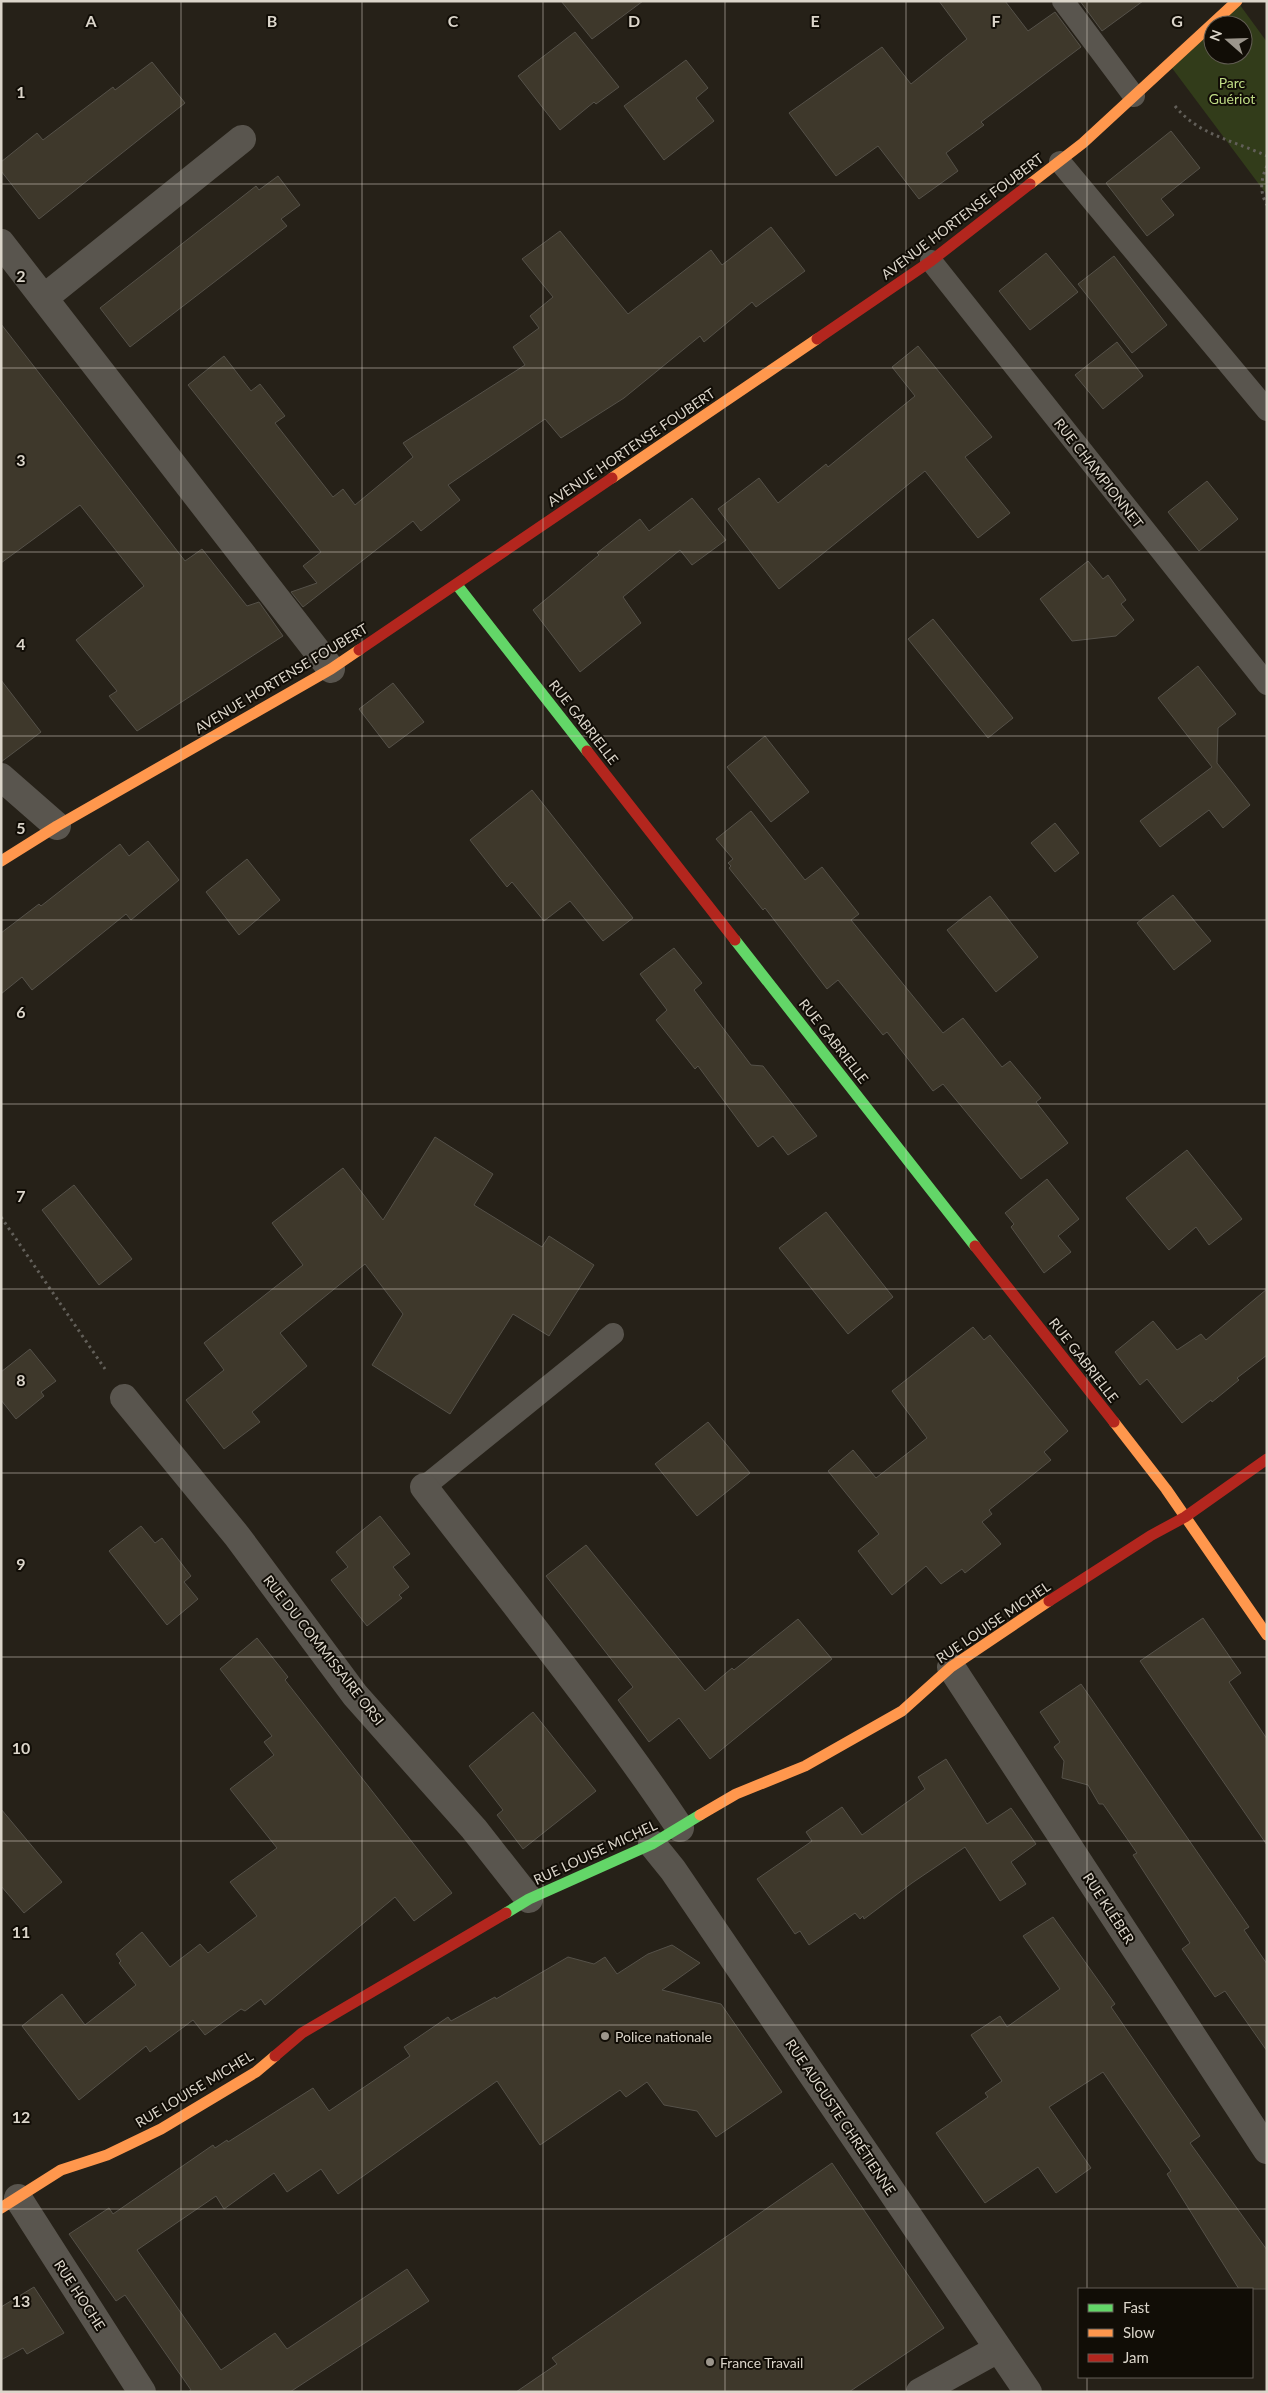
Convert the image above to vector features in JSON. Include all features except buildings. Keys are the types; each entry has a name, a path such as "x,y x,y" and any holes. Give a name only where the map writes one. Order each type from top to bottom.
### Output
{"street":[{"name":"AVENUE HORTENSE FOUBERT","path":"1,861 57,826 331,669 931,261 1060,162 1237,1"},
{"path":"44,298 242,138"},
{"path":"1,243 331,669"},
{"name":"RUE GABRIELLE","path":"457,585 1160,1481 1267,1634"},
{"path":"1,777 57,826"},
{"name":"RUE DU COMMISSAIRE ORSI","path":"124,1398 237,1536 355,1695 474,1829 529,1899"},
{"name":"RUE LOUISE MICHEL","path":"9,2203 61,2170 107,2155 160,2129 256,2072 302,2033 529,1899 652,1844 736,1794 770,1782 805,1766 902,1711 950,1668 1142,1542 1185,1517 1267,1459"},
{"path":"424,1487 567,1673 655,1791 680,1828"},
{"name":"RUE KLÉBER","path":"950,1668 1267,2150"},
{"name":"RUE AUGUSTE CHRÉTIENNE","path":"652,1844 673,1870 1028,2392"},
{"name":"RUE HOCHE","path":"9,2203 142,2392"},
{"path":"920,2392 998,2349"}],"lane":[{"path":"1062,1 1134,96"},
{"path":"1060,162 1267,410"},
{"name":"RUE CHAMPIONNET","path":"931,261 1267,684"},
{"path":"424,1487 613,1334"}],"path":[{"path":"1152,78 1178,111 1210,135 1242,145 1267,156"},
{"path":"1267,166 1261,180 1263,198 1267,205"},
{"path":"1,1217 124,1398"}],"green space":[{"name":"Parc Guériot","path":"1237,1 1247,15 1222,15"},
{"name":"Parc Guériot","path":"1253,23 1267,42 1267,195 1169,64 1203,32 1203,65 1253,65"}],"traffic: fast":[{"path":"457,585 587,751"},
{"path":"735,940 975,1246"},
{"path":"506,1913 529,1899 652,1844 700,1815"}],"traffic: slow":[{"path":"1030,184 1083,143 1237,1"},
{"path":"612,478 817,339"},
{"path":"1,861 57,826 331,669 359,650"},
{"path":"1114,1422 1166,1489 1267,1635"},
{"path":"700,1815 736,1794 805,1766 902,1711 951,1667 1049,1601"},
{"path":"1,2208 61,2170 107,2155 161,2129 256,2072 275,2056"}],"traffic: jam":[{"path":"817,339 931,261 1030,184"},
{"path":"359,650 612,478"},
{"path":"587,751 735,940"},
{"path":"975,1246 1114,1422"},
{"path":"1049,1601 1150,1536 1185,1517 1267,1459"},
{"path":"275,2056 302,2033 506,1913"}],"place":[{"name":"Police nationale","path":"605,2036"},
{"name":"France Travail","path":"710,2362"}]}
